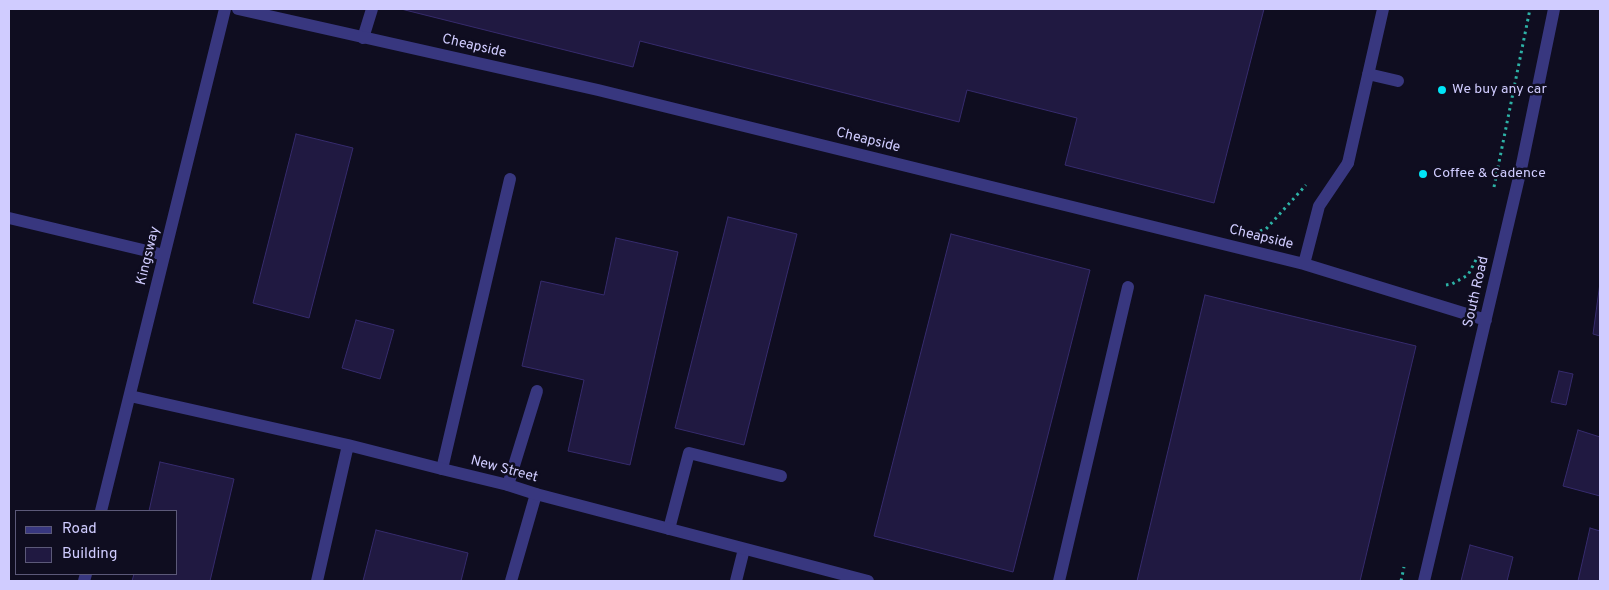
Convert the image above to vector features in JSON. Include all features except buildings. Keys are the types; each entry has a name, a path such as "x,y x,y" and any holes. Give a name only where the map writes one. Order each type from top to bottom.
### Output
{"street":[{"name":"Kingsway","path":"101,510 225,9"},
{"name":"Cheapside","path":"238,9 598,90 1304,264 1486,320"},
{"path":"363,38 372,9"},
{"path":"1304,264 1319,206 1348,163 1383,9"},
{"name":"South Road","path":"1424,581 1521,169 1554,9"},
{"path":"1368,74 1398,81"},
{"path":"442,469 510,179"},
{"path":"9,218 164,255"},
{"path":"1059,581 1128,288"},
{"path":"508,484 537,391"},
{"name":"New Street","path":"130,396 348,444 508,484 536,494 744,549 847,579 868,581"},
{"path":"317,581 348,444"},
{"path":"669,529 689,453 781,476"},
{"path":"511,581 536,494"},
{"path":"736,581 744,549"}],"path":[{"path":"1493,192 1530,9"},
{"path":"1258,232 1266,229 1310,180"},
{"path":"1443,286 1452,284 1468,275 1479,251"}],"place":[{"name":"We buy any car","path":"1442,90"},
{"name":"Coffee & Cadence","path":"1423,174"}]}
